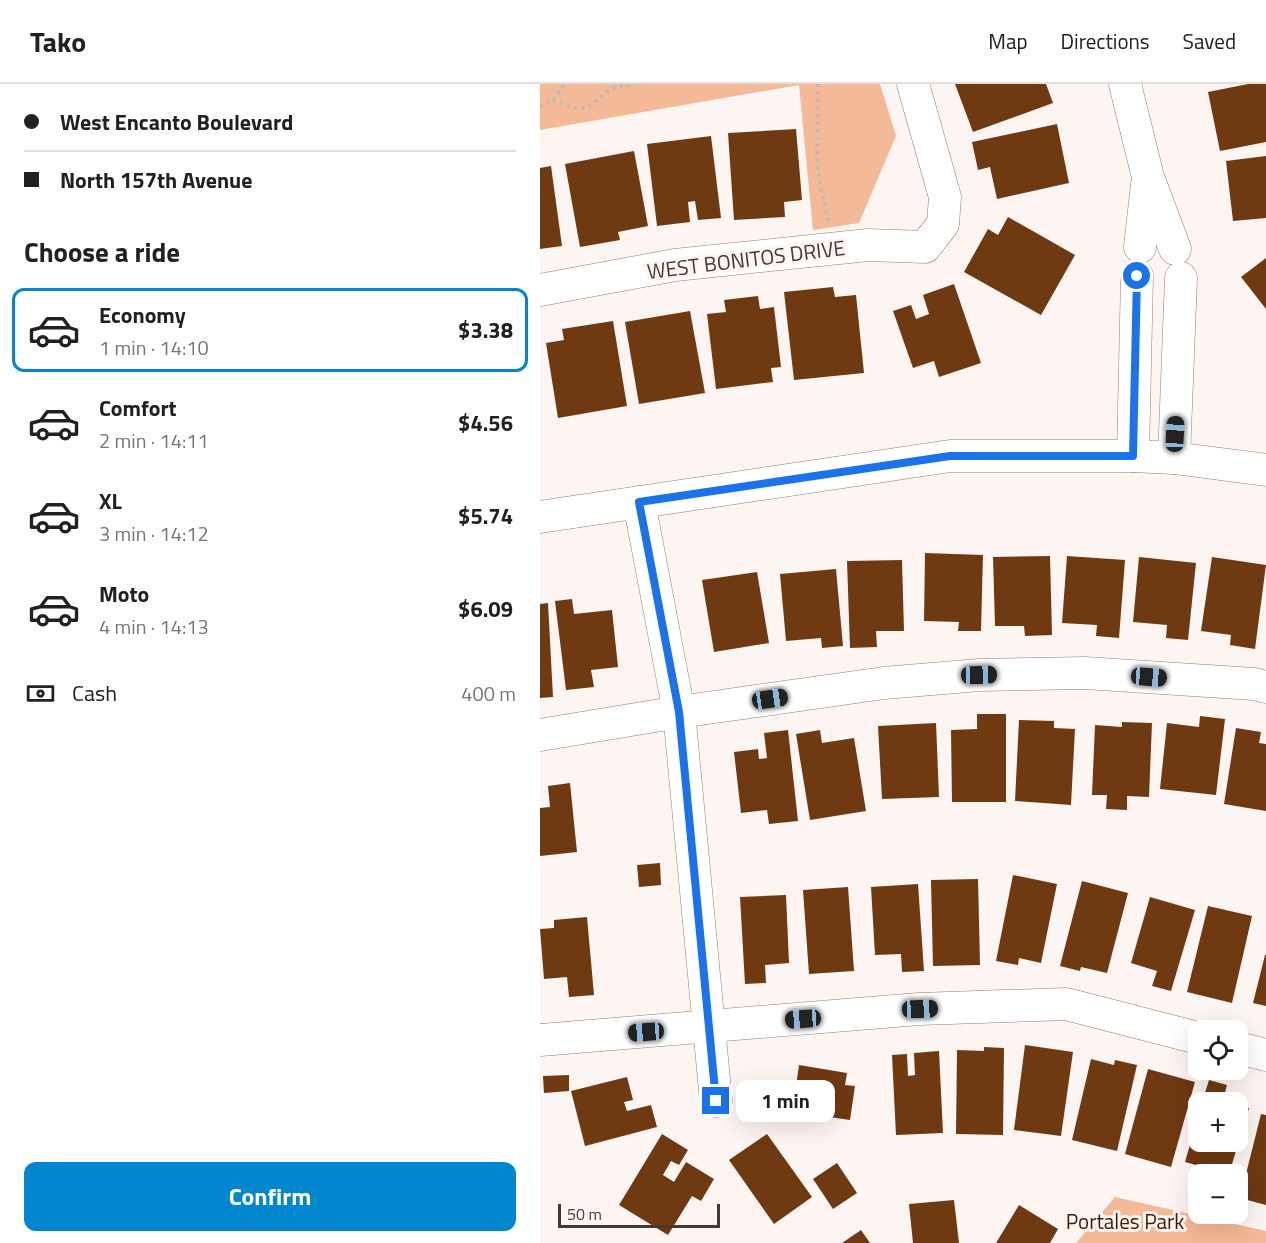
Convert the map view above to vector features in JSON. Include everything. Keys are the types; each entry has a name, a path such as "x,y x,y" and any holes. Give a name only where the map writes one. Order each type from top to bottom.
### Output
{"street":[{"name":"WEST BONITOS DRIVE","path":"540,290 675,265 868,245 926,247 943,224 945,197 913,84"},
{"path":"1125,84 1148,177 1178,275 1174,458"},
{"path":"1133,456 1138,274 1148,177"},
{"path":"1138,274 1178,275"},
{"path":"540,517 950,456 1133,456 1174,458 1266,470"},
{"path":"639,502 679,712 716,1101"},
{"path":"540,735 679,712 884,683 979,675 1085,673 1254,684 1266,687"},
{"path":"540,1040 920,1009 1066,1004 1188,1035"},
{"path":"1248,1050 1266,1055"}],"path":[{"path":"540,107 553,100 565,84"},
{"path":"553,100 575,108 587,108 611,89 630,84"},
{"path":"818,84 820,185 832,230 833,249"}],"green space":[{"path":"540,84 880,84 896,136 859,223 813,230 799,85 540,130"},
{"name":"Portales Park","path":"1115,1197 1188,1213 1188,1224 1235,1224 1266,1231 1266,1243 1076,1243"}],"building":[{"path":"955,84 1046,84 1053,103 973,132"},
{"path":"1248,84 1266,84 1266,142 1220,151 1208,92"},
{"path":"1057,124 1069,183 997,199 990,167 978,170 972,142"},
{"path":"796,129 802,200 784,202 785,217 734,220 728,133"},
{"path":"711,136 721,218 698,220 695,201 688,202 690,222 657,226 647,144"},
{"path":"634,151 648,226 618,232 620,240 580,247 565,164"},
{"path":"1266,156 1266,218 1233,221 1226,161"},
{"path":"551,166 562,246 540,249 540,168"},
{"path":"1008,217 1075,255 1041,315 964,272 988,229 998,235"},
{"path":"1266,258 1266,309 1241,277"},
{"path":"954,284 981,363 939,377 934,361 913,368 893,311 911,305 916,319 929,314 923,295"},
{"path":"833,287 835,297 856,295 864,373 794,380 784,292"},
{"path":"758,296 760,309 774,307 781,367 771,368 773,382 716,389 707,314 726,312 724,300"},
{"path":"690,311 705,393 639,404 625,322"},
{"path":"613,321 627,406 558,418 546,343 564,340 562,329"},
{"path":"925,553 983,555 981,631 958,631 959,622 924,621"},
{"path":"1050,556 1052,635 1025,636 1024,626 995,626 993,557"},
{"path":"1067,556 1125,560 1119,638 1096,636 1097,625 1062,623"},
{"path":"1139,557 1196,563 1188,640 1166,638 1167,625 1133,622"},
{"path":"1212,557 1266,565 1255,649 1230,645 1231,635 1201,631"},
{"path":"902,560 904,631 876,631 877,647 850,648 847,561"},
{"path":"836,569 843,646 822,648 821,638 786,641 780,574"},
{"path":"757,572 769,643 714,652 702,580"},
{"path":"572,599 574,614 612,610 618,667 591,670 594,687 566,690 555,601"},
{"path":"548,603 553,697 540,698 540,604"},
{"path":"977,714 1006,714 1006,802 952,802 951,730 977,729"},
{"path":"1200,716 1225,719 1216,795 1160,789 1167,723 1199,727"},
{"path":"1019,720 1054,721 1054,728 1075,729 1071,805 1015,801"},
{"path":"1122,722 1152,723 1149,797 1127,796 1127,810 1106,809 1107,795 1092,795 1095,725 1122,727"},
{"path":"936,723 939,797 882,799 878,726"},
{"path":"1236,728 1261,732 1259,743 1266,744 1266,811 1224,804"},
{"path":"788,730 798,821 769,824 767,810 741,813 734,752 758,749 759,759 767,758 764,733"},
{"path":"820,730 822,743 854,738 866,811 810,820 796,734"},
{"path":"570,783 577,852 540,856 540,808 550,807 548,786"},
{"path":"660,863 661,885 639,887 637,865"},
{"path":"1013,875 1057,884 1041,963 1019,958 1018,965 996,961"},
{"path":"978,879 980,965 933,966 931,880"},
{"path":"1082,881 1128,893 1107,973 1081,967 1080,971 1060,966"},
{"path":"918,884 924,971 902,972 901,954 875,955 871,887"},
{"path":"848,887 854,971 809,974 803,890"},
{"path":"786,895 789,963 765,965 766,983 745,984 740,897"},
{"path":"1150,897 1195,910 1171,991 1152,986 1157,971 1131,963"},
{"path":"1208,906 1252,916 1232,1003 1187,992"},
{"path":"587,917 594,995 569,997 567,977 544,979 540,929 554,928 554,920"},
{"path":"1266,955 1266,1006 1253,1003"},
{"path":"1025,1045 1073,1052 1061,1136 1014,1130"},
{"path":"984,1047 1004,1048 1003,1135 956,1134 957,1050 984,1051"},
{"path":"939,1051 943,1133 896,1135 892,1055 907,1054 908,1076 915,1075 914,1053"},
{"path":"1091,1059 1114,1065 1115,1060 1137,1065 1117,1151 1072,1140"},
{"path":"799,1065 847,1073 845,1085 855,1086 850,1120 775,1109 778,1091 795,1094"},
{"path":"1148,1069 1195,1082 1192,1092 1188,1092 1188,1107 1171,1167 1125,1154"},
{"path":"569,1075 569,1091 544,1093 543,1076"},
{"path":"627,1077 633,1100 624,1102 627,1111 651,1105 657,1127 585,1146 571,1091"},
{"path":"1209,1080 1227,1085 1225,1092 1205,1092"},
{"path":"1261,1114 1266,1115 1266,1205 1248,1200 1248,1166"},
{"path":"662,1134 688,1150 679,1165 671,1161 663,1175 674,1182 686,1162 714,1179 701,1201 692,1196 668,1235 619,1205"},
{"path":"767,1134 812,1197 774,1224 729,1160"},
{"path":"1188,1152 1236,1152 1232,1164 1185,1162"},
{"path":"837,1163 857,1193 833,1209 813,1179"},
{"path":"954,1200 959,1243 913,1243 909,1204"},
{"path":"1019,1205 1058,1229 1050,1243 996,1243"},
{"path":"861,1230 870,1243 842,1243"}],"route":[{"path":"716,1101 679,712 639,502 950,456 1133,456 1137,276"}]}
